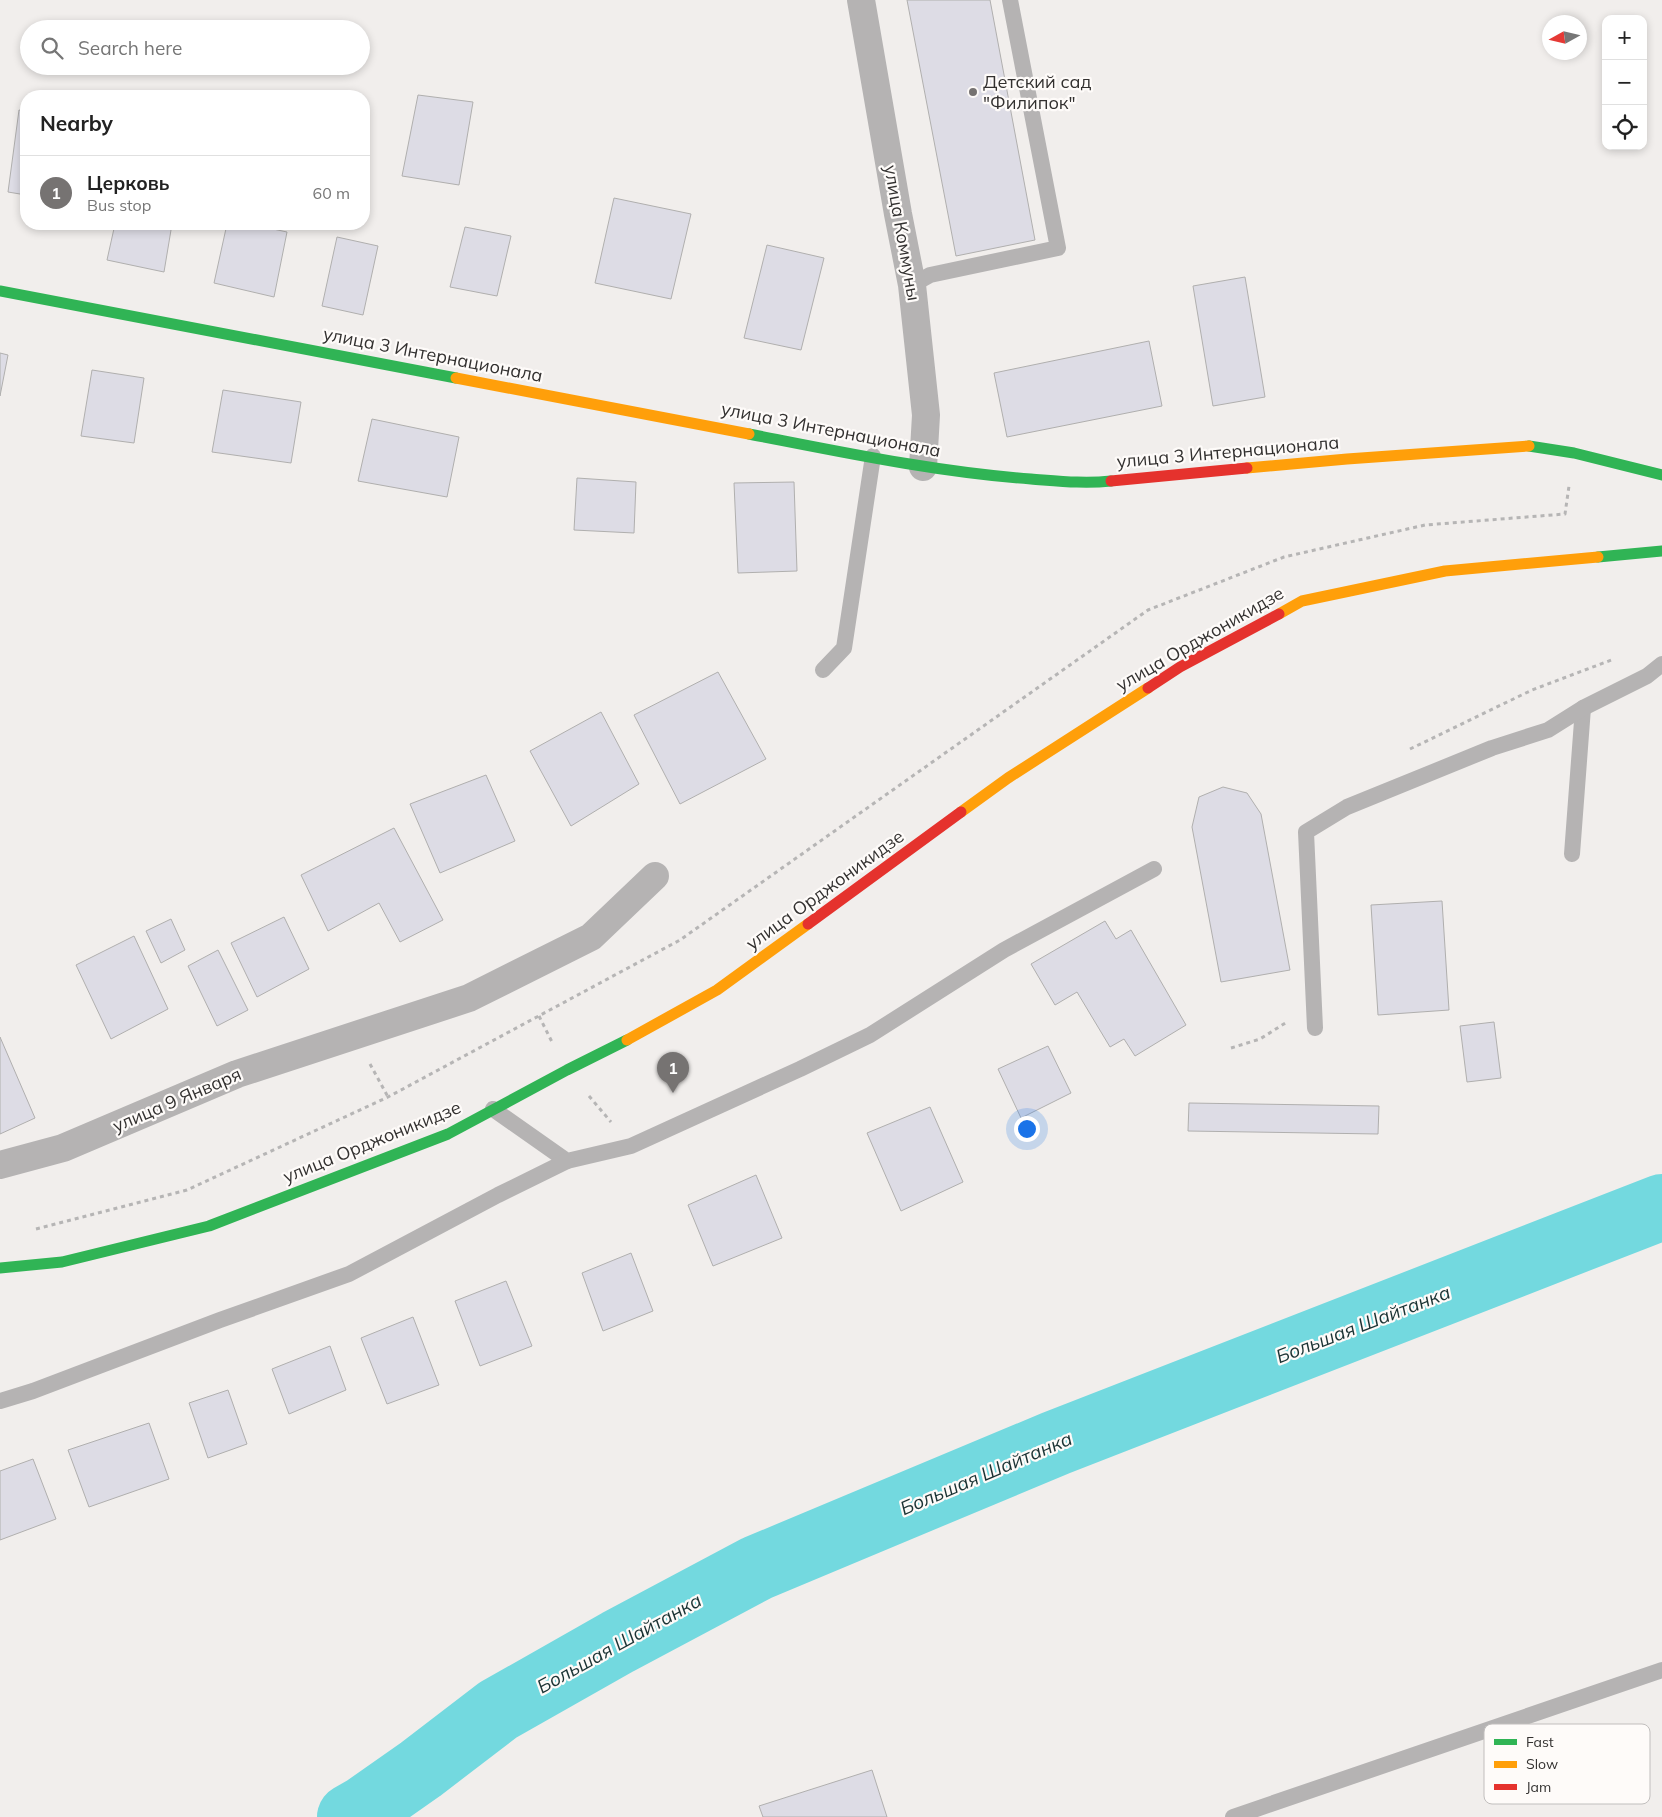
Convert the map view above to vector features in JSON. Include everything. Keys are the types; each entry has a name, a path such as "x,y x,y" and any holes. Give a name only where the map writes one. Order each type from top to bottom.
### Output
{"main road":[{"name":"улица 3 Интернационала","path":"0,291 923,467 1004,477 1091,483 1347,459 1528,446 1574,453 1662,476"},
{"name":"улица Орджоникидзе","path":"0,1268 62,1262 209,1226 448,1134 646,1031 717,990 1008,778 1180,667 1302,601 1445,571 1662,551"}],"street":[{"name":"улица Коммуны","path":"861,0 912,285 926,415 923,467"},
{"name":"улица 9 Января","path":"0,1165 62,1148 237,1074 469,998 591,937 655,876"}],"lane":[{"path":"912,285 930,275 1058,248 1010,0"},
{"path":"823,670 844,648 873,456"},
{"path":"1315,1028 1306,832 1347,807 1492,748 1548,730 1583,708 1647,676 1662,664"},
{"path":"1572,854 1583,708"},
{"path":"0,1401 33,1391 220,1320 349,1274 498,1195 567,1161 631,1146 809,1065 870,1034 1004,950 1154,869"},
{"path":"493,1109 567,1161"},
{"path":"1504,1724 1662,1670"},
{"path":"1233,1817 1484,1731"}],"path":[{"path":"36,1229 187,1190 388,1097 680,940 1148,610 1284,557 1425,525 1565,514 1574,453"}],"building":[{"path":"907,0 990,0 1035,240 956,256"},
{"path":"418,95 473,102 459,185 402,176"},
{"path":"19,110 20,194 8,192"},
{"path":"614,198 691,214 671,299 595,283"},
{"path":"465,227 511,236 497,296 450,287"},
{"path":"114,230 171,230 164,272 107,260"},
{"path":"226,230 278,230 287,232 274,297 214,283"},
{"path":"337,237 378,246 363,315 322,306"},
{"path":"767,245 824,258 801,350 744,338"},
{"path":"1245,277 1265,397 1213,406 1193,286"},
{"path":"1149,341 1162,406 1007,437 994,373"},
{"path":"0,353 8,355 0,396"},
{"path":"92,370 144,378 134,443 81,436"},
{"path":"223,390 301,402 291,463 212,452"},
{"path":"372,419 459,437 447,497 358,481"},
{"path":"577,478 636,482 634,533 574,530"},
{"path":"794,482 797,571 738,573 734,483"},
{"path":"718,672 766,759 680,804 634,715"},
{"path":"601,712 639,784 571,826 530,751"},
{"path":"486,775 515,841 440,873 410,804"},
{"path":"1223,787 1247,793 1261,814 1290,970 1221,982 1192,827 1199,797"},
{"path":"394,828 443,920 400,942 379,903 328,931 301,875"},
{"path":"1442,901 1449,1010 1378,1015 1371,905"},
{"path":"284,917 309,969 257,997 231,943"},
{"path":"171,919 185,950 161,963 146,931"},
{"path":"1105,921 1116,939 1131,930 1186,1025 1135,1056 1124,1039 1110,1047 1077,992 1055,1005 1031,964"},
{"path":"134,936 168,1009 111,1039 76,965"},
{"path":"218,950 248,1010 217,1026 188,966"},
{"path":"1494,1022 1501,1078 1467,1082 1460,1026"},
{"path":"0,1037 35,1118 0,1134"},
{"path":"1048,1046 1071,1093 1021,1118 998,1069"},
{"path":"1189,1103 1379,1106 1378,1134 1188,1131"},
{"path":"930,1107 963,1182 901,1211 867,1133"},
{"path":"756,1175 782,1238 713,1266 688,1205"},
{"path":"631,1253 653,1311 603,1331 582,1273"},
{"path":"506,1281 532,1346 480,1366 455,1301"},
{"path":"413,1317 439,1385 387,1404 361,1338"},
{"path":"330,1346 346,1390 289,1414 272,1369"},
{"path":"228,1390 247,1444 208,1458 189,1403"},
{"path":"149,1423 169,1479 89,1507 68,1450"},
{"path":"33,1459 56,1519 0,1540 0,1471"},
{"path":"872,1770 887,1817 763,1817 759,1806"}],"waterway":[{"name":"Большая Шайтанка","path":"350,1817 421,1769 498,1710 618,1642 757,1568 1056,1443 1662,1207"}],"traffic: fast":[{"path":"0,291 456,378"},
{"path":"749,434 889,461 960,472 1061,481 1111,481"},
{"path":"1529,446 1574,453 1662,475"},
{"path":"1598,557 1662,551"},
{"path":"0,1268 62,1262 209,1226 448,1134 627,1040"}],"traffic: slow":[{"path":"456,378 749,434"},
{"path":"1247,468 1529,446"},
{"path":"1279,614 1302,601 1445,571 1598,557"},
{"path":"961,812 1008,778 1148,688"},
{"path":"627,1040 717,990 808,924"}],"traffic: jam":[{"path":"1111,481 1247,468"},
{"path":"1148,688 1180,667 1279,614"},
{"path":"808,924 961,812"}],"place":[{"name":"Детский сад \"Филипок\"","path":"973,92"},
{"name":"Церковь","path":"673,1093"}]}
